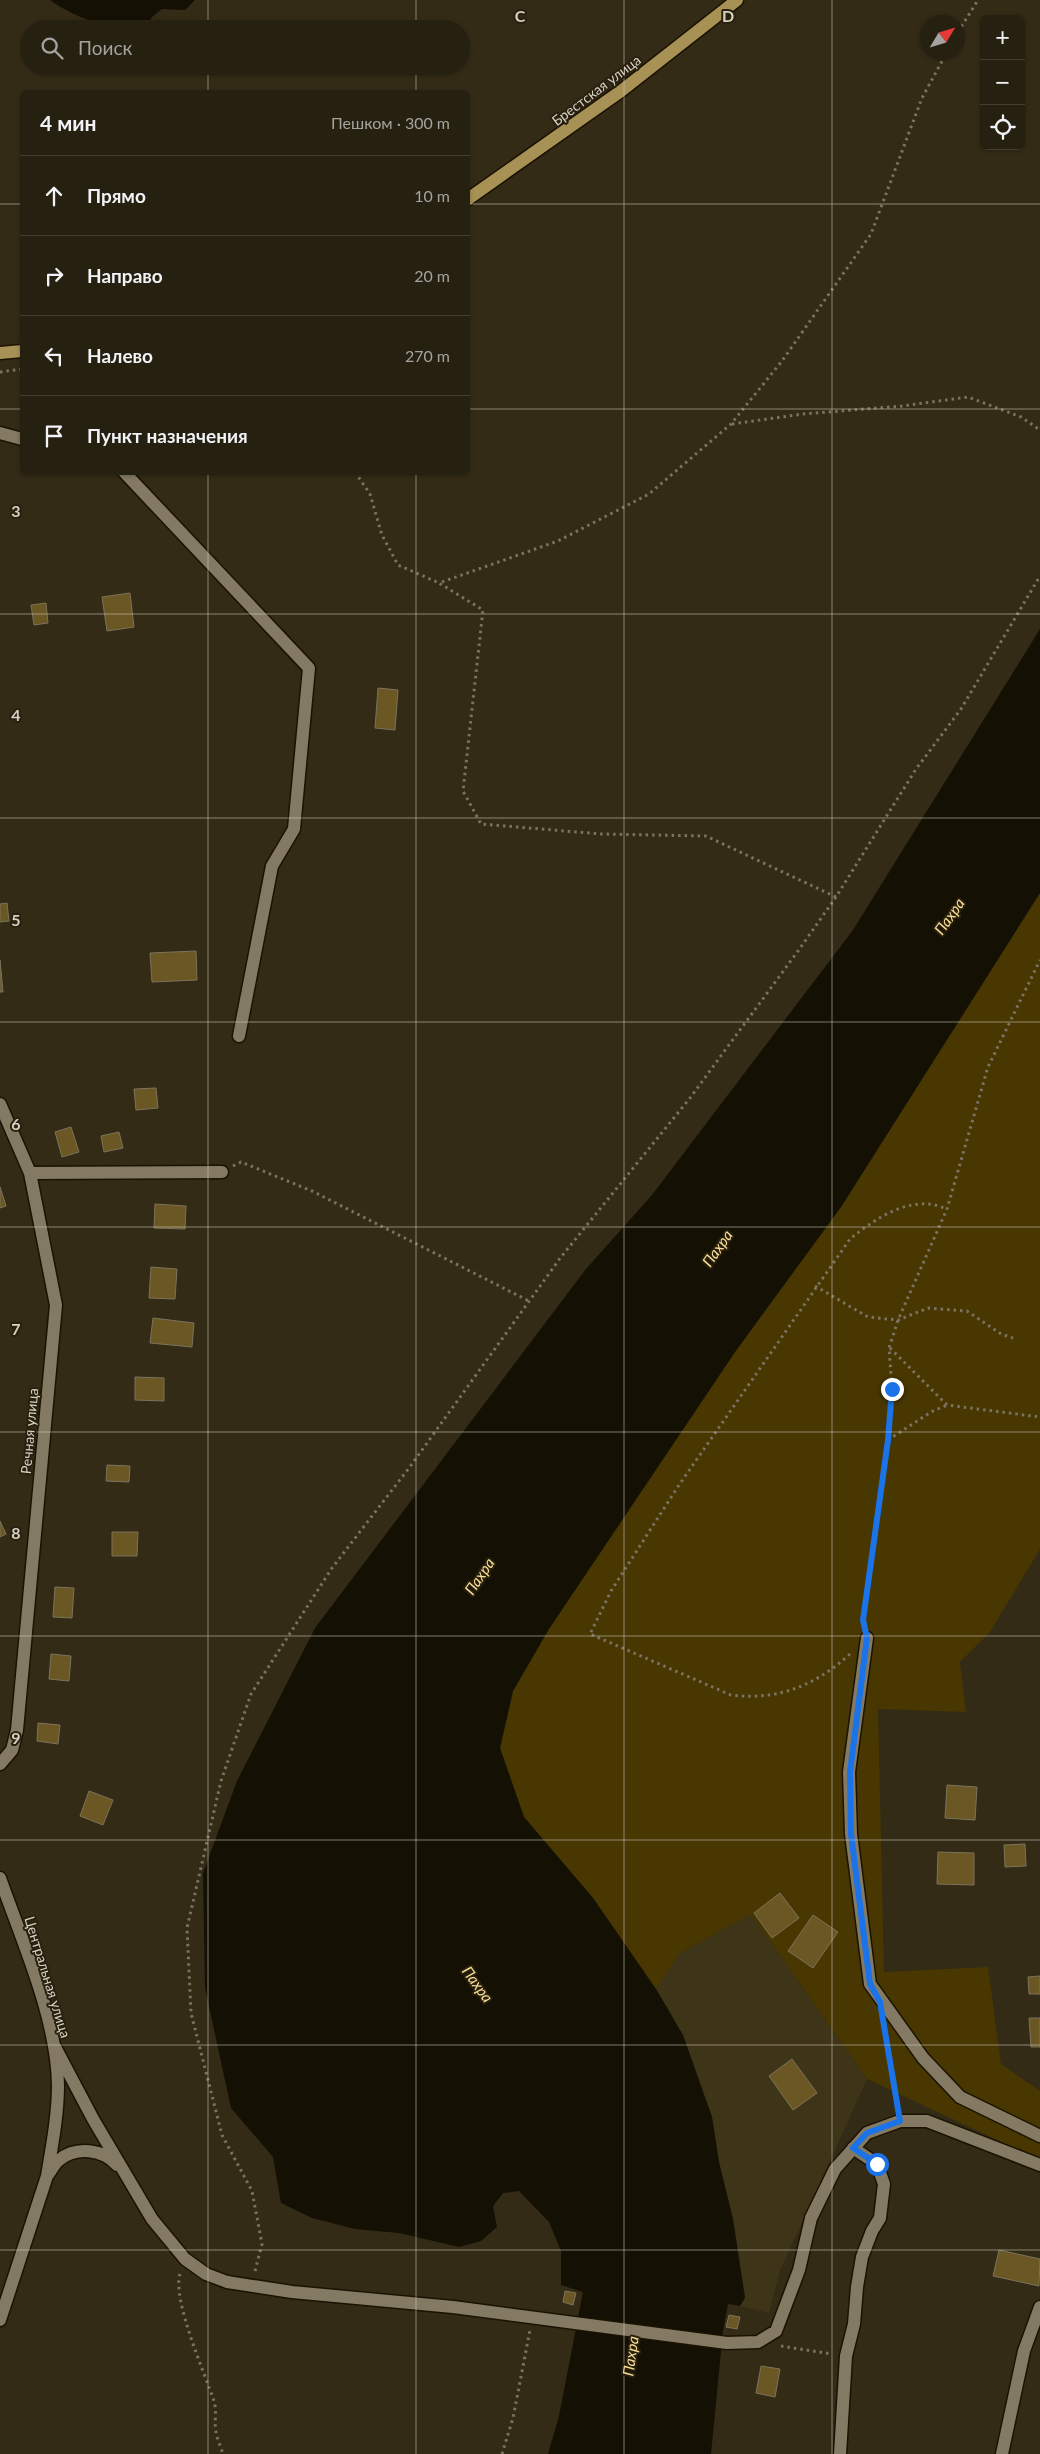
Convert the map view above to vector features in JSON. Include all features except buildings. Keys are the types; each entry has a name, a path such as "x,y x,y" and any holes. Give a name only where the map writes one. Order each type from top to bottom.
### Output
{"main road":[{"name":"Брестская улица","path":"470,198 621,91 737,0"},
{"path":"0,353 20,351"}],"street":[{"path":"0,433 20,438"},
{"path":"127,475 309,668 294,829 272,866 239,1036"},
{"name":"Речная улица","path":"0,1104 30,1173 56,1305 17,1730 12,1750 0,1764"},
{"path":"30,1173 222,1172"},
{"path":"867,1638 850,1772 851,1834 870,1984 880,2002 923,2058 960,2097 1040,2136"},
{"name":"Центральная улица","path":"0,1878 43,2002 54,2045 58,2084 54,2136 47,2176"},
{"path":"54,2045 125,2175 152,2219 185,2259 206,2274 227,2282 252,2286 533,2317 727,2343 758,2342 776,2331 799,2270 811,2218 835,2168 867,2133 900,2121 927,2121 1040,2165"},
{"path":"840,2454 846,2356 854,2324 862,2257 872,2231 880,2218 884,2184 877,2164 853,2148"},
{"path":"0,2320 47,2176 58,2160 73,2152 94,2152 110,2158 125,2175"},
{"path":"1002,2454 1024,2351 1040,2307"}],"path":[{"path":"965,21 978,0"},
{"path":"439,583 558,542 649,494 731,424 782,361 871,234 922,98 942,60"},
{"path":"0,372 20,369"},
{"path":"731,424 803,414 902,406 968,397 1022,417 1040,430"},
{"path":"357,475 370,494 382,535 398,565 439,583 483,610 464,791 481,824 601,834 706,836 836,897"},
{"path":"252,2286 262,2244 252,2191 222,2136 191,2012 187,1928 221,1781 251,1694 332,1568 409,1468 572,1242 690,1098 836,897 916,769 961,709 1040,576"},
{"path":"947,1209 929,1204 913,1205 870,1223 850,1240 815,1286 679,1485 611,1591 590,1634 731,1695 753,1698 771,1696 822,1676 838,1665 867,1638 863,1620 888,1440 892,1389 890,1348 898,1320 947,1209 988,1067 1040,960"},
{"path":"222,1172 241,1162 276,1176 312,1192 529,1301"},
{"path":"815,1286 868,1317 898,1320 928,1308 967,1311 1001,1334 1013,1338"},
{"path":"890,1348 947,1405"},
{"path":"888,1440 930,1412 947,1405 1040,1417"},
{"path":"885,2029 900,2121"},
{"path":"185,2259 178,2281 186,2321 205,2381 214,2402 216,2431 223,2454"},
{"path":"502,2454 513,2418 533,2317"},
{"path":"758,2342 846,2356"}],"shaded area":[{"path":"1040,893 1040,1549 990,1632 960,1662 966,1712 878,1709 884,1972 988,1967 1001,2064 1040,2091 1040,2160 867,2079 751,1914 679,1954 656,1989 593,1898 524,1817 500,1748 513,1691 549,1629 735,1352 841,1207"},
{"path":"751,1914 867,2079 780,2271 769,2313 740,2306 745,2297 733,2219 719,2162 712,2117 683,2035 656,1989 679,1954"}],"water":[{"path":"50,0 195,0 185,10 162,9 150,20 88,20 60,7"},
{"name":"Пахра","path":"1040,629 1040,893 841,1207 735,1352 549,1629 513,1691 500,1748 524,1817 593,1898 656,1989 683,2035 712,2117 719,2162 733,2219 745,2298 740,2306 728,2304 723,2331 711,2454 548,2454 559,2416 583,2292 561,2285 561,2251 549,2222 519,2191 503,2193 493,2206 497,2227 481,2241 459,2247 399,2233 355,2229 312,2218 281,2203 273,2157 231,2108 205,1988 203,1873 237,1781 315,1628 586,1269 652,1195 853,930"}],"route":[{"path":"877,2164 853,2148 867,2133 900,2121 880,2002 870,1984 864,1946 851,1834 850,1772 867,1638 863,1620 888,1440 892,1389"}]}
